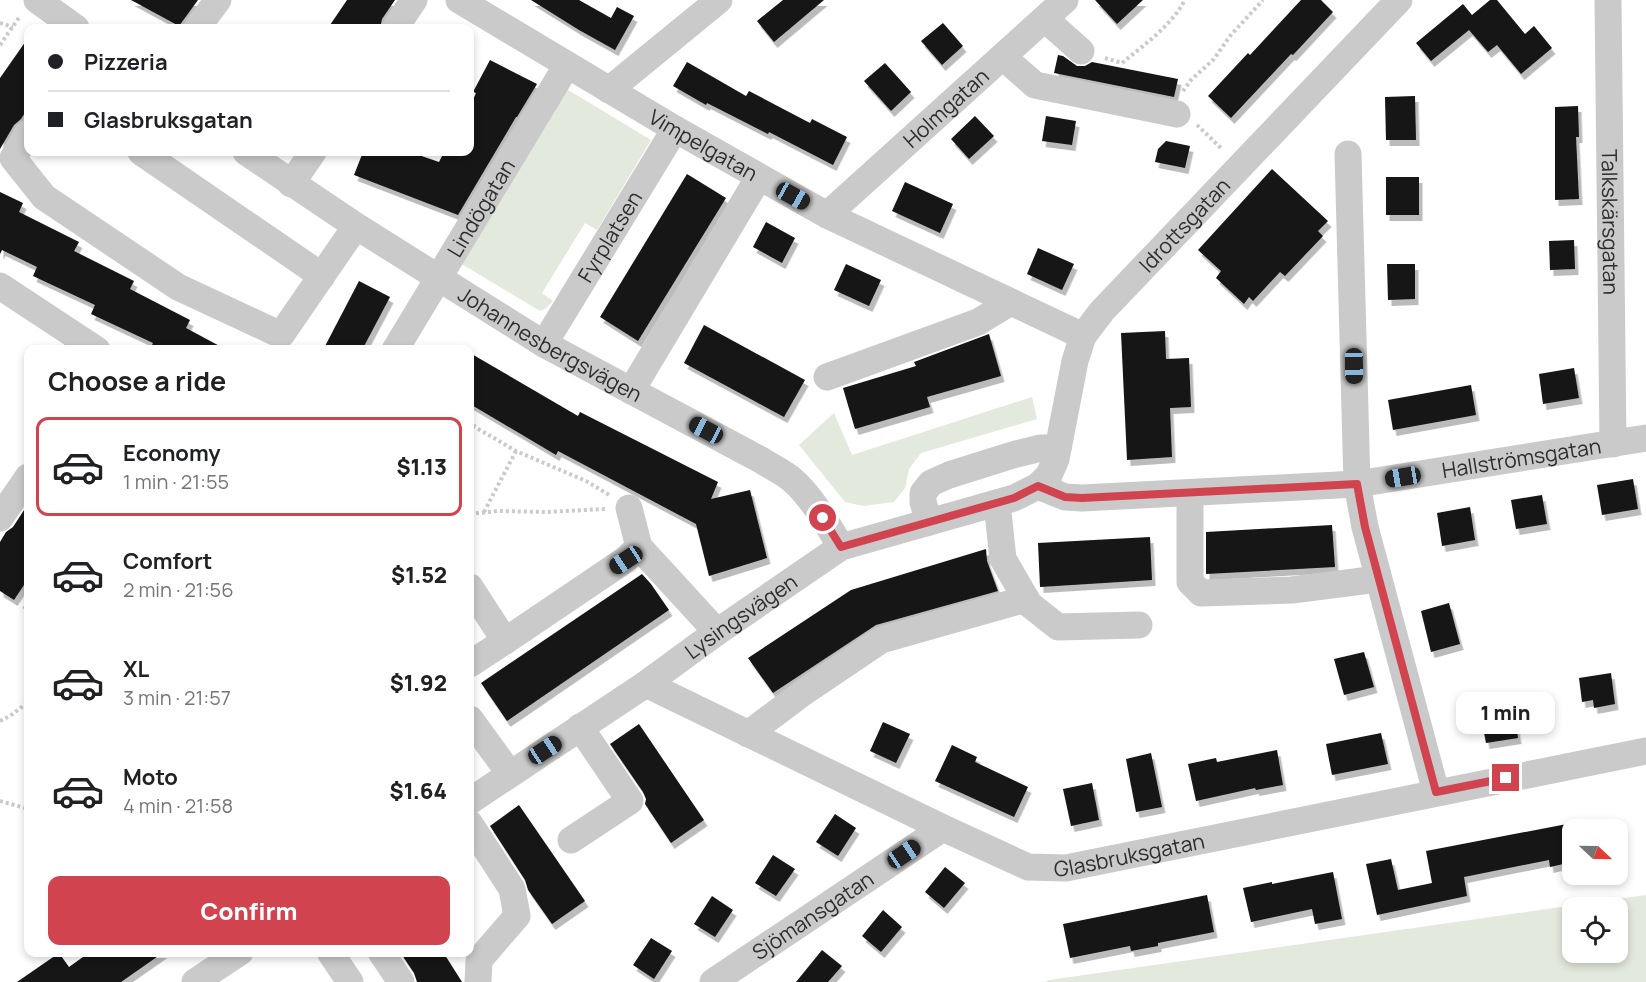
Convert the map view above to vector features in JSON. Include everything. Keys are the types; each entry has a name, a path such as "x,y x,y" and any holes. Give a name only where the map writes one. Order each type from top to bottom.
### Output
{"street":[{"path":"200,24 218,0"},
{"path":"398,24 414,0"},
{"name":"Vimpelgatan","path":"459,0 675,129 827,215 1083,336"},
{"path":"609,90 719,0"},
{"name":"Holmgatan","path":"827,215 1065,0"},
{"name":"Idrottsgatan","path":"1038,486 1049,475 1056,459 1075,362 1083,336 1102,311 1399,0"},
{"name":"Talkskärsgatan","path":"1608,0 1613,444"},
{"path":"31,4 68,24"},
{"path":"1044,19 1081,51"},
{"path":"1003,57 1035,85 1177,114"},
{"name":"Lindögatan","path":"398,345 567,64"},
{"name":"Fyrplatsen","path":"544,344 675,129"},
{"path":"24,140 13,158 44,197 178,287 280,335 356,226"},
{"path":"1348,154 1357,484 1378,579 1436,792"},
{"path":"147,156 322,276"},
{"name":"Johannesbergsvägen","path":"252,156 356,226 544,344 761,460 790,479 814,505 841,547"},
{"path":"291,184 310,156"},
{"path":"631,391 759,177"},
{"path":"0,286 89,345"},
{"path":"827,377 978,322 1011,302"},
{"name":"Hallströmsgatan","path":"1038,486 1065,497 1082,498 1357,484 1646,438"},
{"path":"929,522 923,502 923,493 931,483 1016,454 1041,448 1058,448"},
{"path":"0,518 24,483"},
{"name":"Lysingsvägen","path":"474,798 646,684 841,547 1014,498 1038,486"},
{"path":"1190,494 1190,582 1201,593 1292,590 1378,579"},
{"path":"997,503 1004,559 1029,604 1058,627 1139,625"},
{"path":"629,508 639,547 717,632"},
{"path":"474,661 626,560 639,547"},
{"path":"474,593 505,641"},
{"path":"748,734 804,692 881,640 1026,599"},
{"name":"Glasbruksgatan","path":"646,684 943,828 1029,867 1066,868 1646,751"},
{"path":"474,724 510,774"},
{"path":"571,840 630,801 580,727"},
{"name":"Sjömansgatan","path":"713,982 943,828"},
{"path":"474,830 512,889 517,916 479,960 478,982"},
{"path":"195,982 232,957"},
{"path":"333,957 350,982"},
{"path":"384,957 401,982"}],"path":[{"path":"1081,51 1122,63 1178,12 1185,0"},
{"path":"1239,167 1199,126 1177,114 1182,93 1191,80 1214,58 1230,36 1263,0"},
{"path":"0,45 31,4"},
{"path":"0,23 13,27"},
{"path":"474,425 516,451 586,481 629,508"},
{"path":"484,512 516,451"},
{"path":"474,513 629,508"},
{"path":"0,721 24,705"},
{"path":"0,801 24,808"}],"shaded area":[{"path":"565,88 651,140 597,230 585,223 542,293 553,301 540,311 460,263"},
{"path":"1032,397 1037,419 921,453 909,469 905,488 894,502 864,506 845,502 799,445 834,413 852,455"},
{"path":"1646,895 1646,982 1045,982 1562,907 1562,963 1628,963 1628,898"}],"building":[{"path":"131,0 198,0 180,24 175,24"},
{"path":"347,0 395,0 381,24 331,24"},
{"path":"531,0 579,0 611,18 617,7 634,16 615,50"},
{"path":"783,0 824,0 774,42 757,21"},
{"path":"1095,0 1143,0 1117,24"},
{"path":"1301,0 1321,0 1333,12 1231,118 1208,96"},
{"path":"1490,0 1497,0 1525,34 1534,26 1552,48 1521,74 1497,45 1488,52 1469,30 1431,61 1416,43 1463,4 1472,15"},
{"path":"943,23 963,46 942,65 921,41"},
{"path":"24,44 24,114 14,125 0,149 0,78"},
{"path":"1058,55 1077,66 1085,66 1092,62 1178,79 1174,97 1054,73"},
{"path":"490,60 537,84 458,215 354,175 361,156 422,156 439,162 442,156 474,156 474,97 476,93 474,90"},
{"path":"687,62 746,96 749,91 810,123 812,119 847,137 833,165 769,132 768,134 707,103 706,105 673,86"},
{"path":"885,63 911,92 891,111 864,81"},
{"path":"1415,96 1416,140 1386,140 1385,97"},
{"path":"1578,106 1579,137 1576,137 1579,199 1555,200 1555,107"},
{"path":"975,116 994,136 969,159 951,139"},
{"path":"1046,116 1076,121 1072,145 1042,141"},
{"path":"1166,141 1190,146 1185,168 1155,162 1158,149"},
{"path":"1272,169 1328,221 1318,231 1323,236 1285,276 1280,272 1253,301 1249,297 1244,304 1216,278 1221,271 1198,250"},
{"path":"687,174 726,198 638,341 600,317"},
{"path":"1386,177 1419,177 1419,215 1386,215"},
{"path":"905,182 953,204 940,233 892,211"},
{"path":"0,192 23,203 19,212 79,242 74,251 134,281 130,289 190,320 186,328 218,345 152,345 153,343 91,314 95,305 33,276 37,267 2,250 0,254"},
{"path":"766,222 795,238 782,263 753,247"},
{"path":"1574,240 1575,269 1550,270 1549,241"},
{"path":"1038,248 1074,264 1062,290 1027,274"},
{"path":"846,264 881,280 869,306 834,290"},
{"path":"1387,264 1415,264 1415,299 1388,300"},
{"path":"359,281 390,297 365,345 326,345"},
{"path":"704,325 805,380 784,417 684,363"},
{"path":"1165,331 1166,359 1189,358 1191,407 1170,408 1172,457 1127,460 1121,333"},
{"path":"989,334 1001,376 927,397 930,407 855,429 843,388 916,366 914,362"},
{"path":"474,355 578,416 580,412 718,482 711,499 750,490 767,558 709,576 696,524 558,451 556,455 474,406"},
{"path":"1574,368 1579,398 1543,404 1539,374"},
{"path":"1471,385 1476,415 1393,430 1388,400"},
{"path":"1633,479 1638,509 1602,515 1597,485"},
{"path":"1542,495 1547,524 1516,529 1511,500"},
{"path":"1470,507 1475,540 1442,546 1437,513"},
{"path":"24,510 24,585 14,600 0,591 0,542 6,532 13,527"},
{"path":"1332,525 1335,567 1206,574 1206,532"},
{"path":"1150,537 1152,580 1040,587 1038,543"},
{"path":"986,549 987,561 998,591 876,625 773,693 748,658 851,590"},
{"path":"642,574 669,610 507,721 481,683"},
{"path":"1449,603 1460,644 1431,652 1421,611"},
{"path":"1364,652 1374,687 1344,695 1334,659"},
{"path":"1611,673 1615,704 1594,708 1593,700 1582,702 1579,678"},
{"path":"1514,711 1518,738 1486,743 1481,717"},
{"path":"883,722 910,734 896,763 870,751"},
{"path":"639,724 704,820 671,843 645,804 646,799 643,792 610,744"},
{"path":"1381,733 1388,764 1332,775 1326,744"},
{"path":"952,745 977,757 975,762 1028,787 1014,817 935,781"},
{"path":"1277,750 1283,785 1256,790 1255,788 1196,801 1188,764 1216,758 1217,762"},
{"path":"1151,753 1162,807 1136,812 1126,759"},
{"path":"1092,783 1099,820 1071,826 1063,789"},
{"path":"519,805 585,901 552,924 528,890 525,880 490,826"},
{"path":"835,814 856,828 838,856 816,842"},
{"path":"1562,825 1562,864 1550,867 1549,860 1464,877 1467,896 1377,915 1366,864 1391,859 1398,890 1432,883 1426,851"},
{"path":"773,855 795,869 776,896 755,883"},
{"path":"945,867 965,883 944,908 925,892"},
{"path":"1333,872 1342,919 1315,924 1312,909 1251,922 1243,888"},
{"path":"1207,895 1214,932 1131,951 1130,946 1070,958 1063,924"},
{"path":"712,896 733,910 715,937 694,924"},
{"path":"883,910 902,927 881,952 862,936"},
{"path":"651,938 672,951 654,979 633,965"},
{"path":"822,950 842,966 828,982 796,982"},
{"path":"53,957 62,957 69,967 83,957 157,957 121,982 17,982"},
{"path":"403,957 446,957 462,982 417,982"}],"route":[{"path":"823,518 841,547 1014,498 1038,486 1065,497 1082,498 1357,484 1365,527 1436,792 1506,778"}]}
